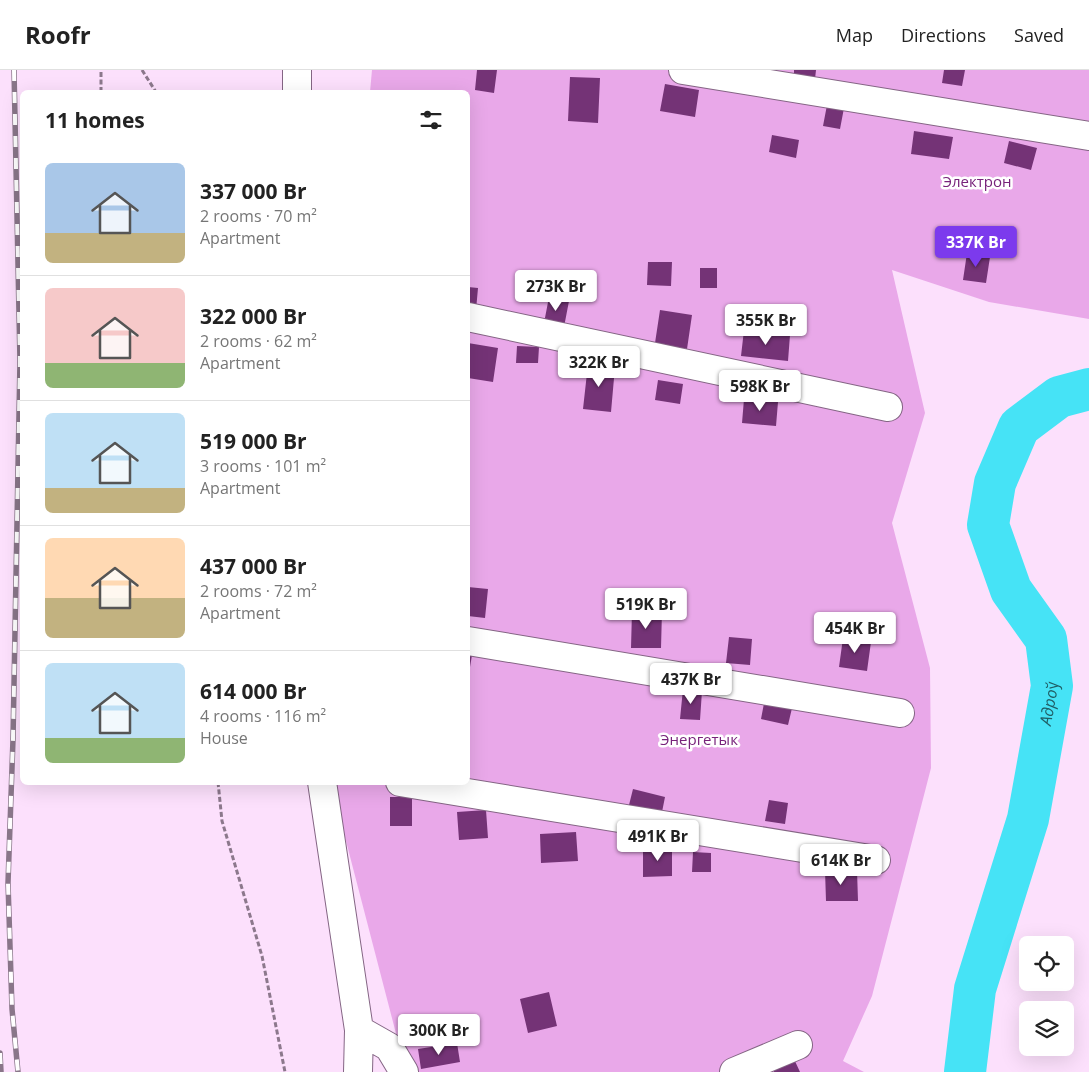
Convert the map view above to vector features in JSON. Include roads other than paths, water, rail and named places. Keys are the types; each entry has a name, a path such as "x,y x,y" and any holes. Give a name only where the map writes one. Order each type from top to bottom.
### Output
{"street":[{"path":"296,90 297,70"},
{"path":"683,70 1089,136"},
{"path":"470,317 888,407"},
{"path":"470,641 900,713"},
{"path":"322,785 359,1030 358,1072"},
{"path":"418,785 876,860"},
{"path":"359,1030 389,1047 404,1072"},
{"path":"734,1072 798,1045"}],"waterway":[{"name":"Адроў","path":"965,1072 975,989 1028,819 1052,686 1046,639 1011,590 988,525 995,483 1019,427 1059,397 1089,389"}],"railway":[{"path":"14,70 20,361 13,739 8,883 12,1009 18,1072"},
{"path":"0,1053 1,1072"}],"park label":[{"name":"Электрон","path":"977,181"},
{"name":"Энергетык","path":"699,739"}]}
